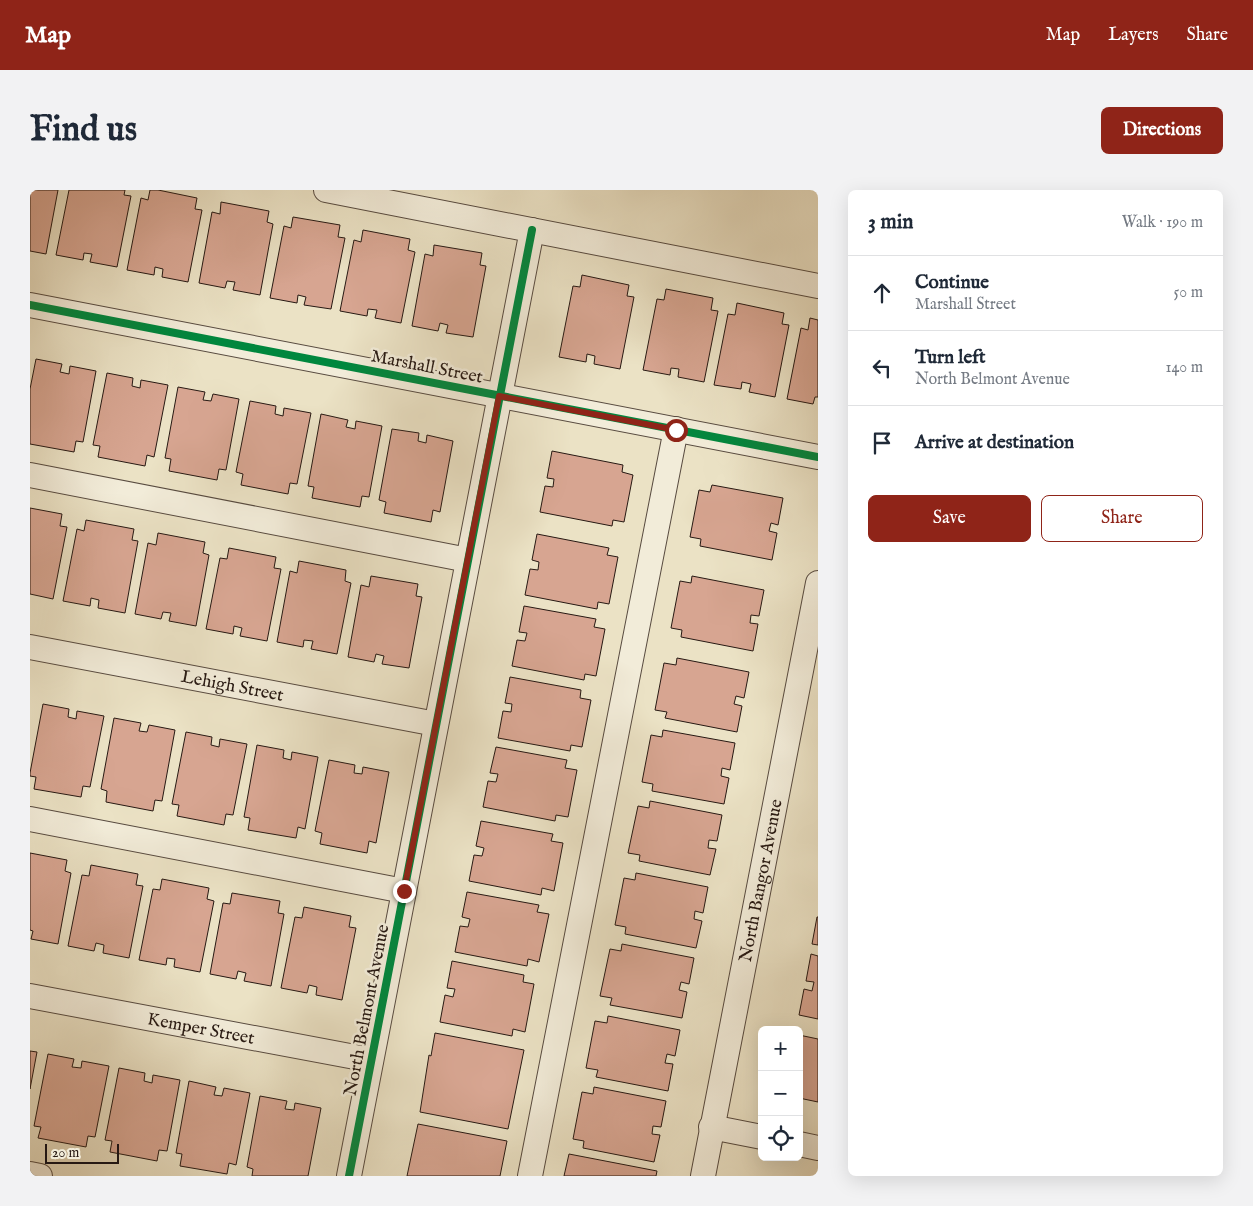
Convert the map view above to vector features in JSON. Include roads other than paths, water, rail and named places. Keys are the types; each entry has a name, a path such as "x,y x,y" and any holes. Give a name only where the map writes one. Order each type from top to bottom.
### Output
{"street":[{"path":"326,190 818,286"},
{"name":"North Belmont Avenue","path":"349,1176 532,230"},
{"name":"Marshall Street","path":"30,305 818,457"},
{"path":"530,1176 676,430"},
{"path":"30,475 468,560"},
{"name":"North Bangor Avenue","path":"702,1176 818,583"},
{"name":"Lehigh Street","path":"30,647 436,724"},
{"path":"30,819 404,891"},
{"name":"Kemper Street","path":"30,996 371,1060"},
{"path":"711,1127 758,1136"},
{"path":"803,1145 818,1148"},
{"path":"30,1174 40,1176"}]}
